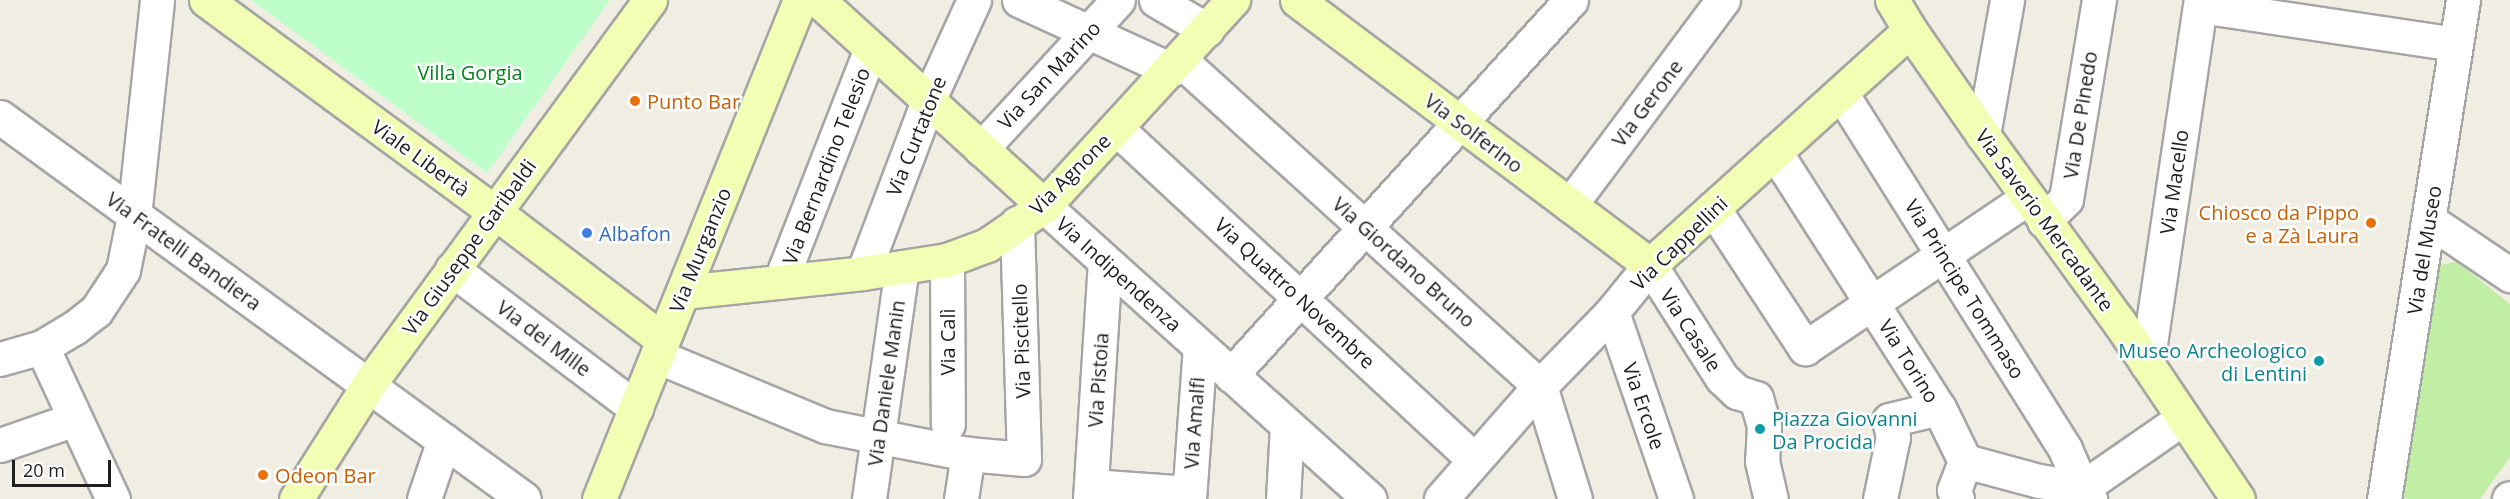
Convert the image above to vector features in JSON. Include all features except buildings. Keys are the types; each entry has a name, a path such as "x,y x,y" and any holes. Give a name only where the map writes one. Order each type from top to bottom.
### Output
{"main road":[{"name":"Viale Libertà","path":"206,0 495,212 660,348"},
{"name":"Via Giuseppe Garibaldi","path":"296,499 369,384 650,0"},
{"name":"Via Murganzio","path":"599,499 800,0"},
{"name":"Via Indipendenza","path":"818,0 981,149 1030,214"},
{"name":"Via Agnone","path":"683,292 902,267 947,260 987,245 1030,214 1116,128 1233,0"},
{"name":"Via Solferino","path":"1298,0 1650,265"},
{"name":"Via Saverio Mercadante","path":"1892,0 1910,30 1983,135 2147,364 2232,497"},
{"name":"Via Cappellini","path":"1650,265 1910,30"}],"street":[{"path":"2,356 42,347 74,328 96,311 123,270 134,216 157,0"},
{"name":"Via Curtatone","path":"863,273 928,101 974,0"},
{"name":"Via Giordano Bruno","path":"1019,0 1089,32 1175,65 1366,227 1540,387"},
{"name":"Via San Marino","path":"981,149 1118,0"},
{"path":"1156,0 1207,30"},
{"path":"1231,375 1571,0"},
{"name":"Via Gerone","path":"1570,205 1723,0"},
{"path":"1983,135 2007,0"},
{"name":"Via De Pinedo","path":"1713,208 1805,348 1944,255 2036,209 2067,200 2100,0"},
{"name":"Via del Museo","path":"2384,499 2430,221 2463,0"},
{"path":"2201,3 2455,44"},
{"name":"Via Macello","path":"2147,364 2201,3"},
{"name":"Via Bernardino Telesio","path":"780,282 871,49"},
{"name":"Via Principe Tommaso","path":"1841,93 2066,449 2086,493"},
{"name":"Via Fratelli Bandiera","path":"0,117 524,499"},
{"name":"Via Quattro Novembre","path":"1116,128 1474,459"},
{"name":"Via Torino","path":"1775,152 1939,408 1965,460"},
{"name":"Via Indipendenza","path":"1030,214 1105,261 1369,499"},
{"name":"Via Piscitello","path":"968,454 1024,459 1030,214"},
{"path":"2430,221 2510,276"},
{"name":"Via Calì","path":"947,260 948,424"},
{"name":"Via Pistoia","path":"1090,492 1105,261"},
{"name":"Via Cappellini","path":"1441,499 1474,459 1612,312 1650,265"},
{"name":"Via Casale","path":"1650,265 1722,378 1737,392 1756,398 1764,426 1762,461 1771,499"},
{"name":"Via Daniele Manin","path":"869,499 902,267"},
{"name":"Via dei Mille","path":"452,269 636,408"},
{"name":"Via Ercole","path":"1612,312 1677,499"},
{"path":"42,347 113,499"},
{"name":"Via Amalfi","path":"1189,496 1200,347"},
{"path":"660,348 825,426 968,454 961,499"},
{"path":"1540,387 1575,499"},
{"path":"1880,499 1893,437 1889,420 1939,408"},
{"path":"1957,499 1954,490 1965,460 2086,493 2183,418"},
{"path":"0,445 75,419"},
{"path":"1283,499 1287,425"},
{"path":"424,499 444,440"},
{"path":"1090,492 1189,496"}],"green space":[{"name":"Villa Gorgia","path":"251,0 610,0 487,173"},
{"path":"2457,262 2510,304 2510,457 2480,499 2407,499 2401,495 2440,265"}],"place":[{"name":"Punto Bar","path":"635,101"},
{"name":"Chiosco da Pippo e a Zà Laura","path":"2371,223"},
{"name":"Albafon","path":"587,233"},
{"name":"Museo Archeologico di Lentini","path":"2319,361"},
{"name":"Piazza Giovanni Da Procida","path":"1760,429"},
{"name":"Odeon Bar","path":"263,475"}]}
